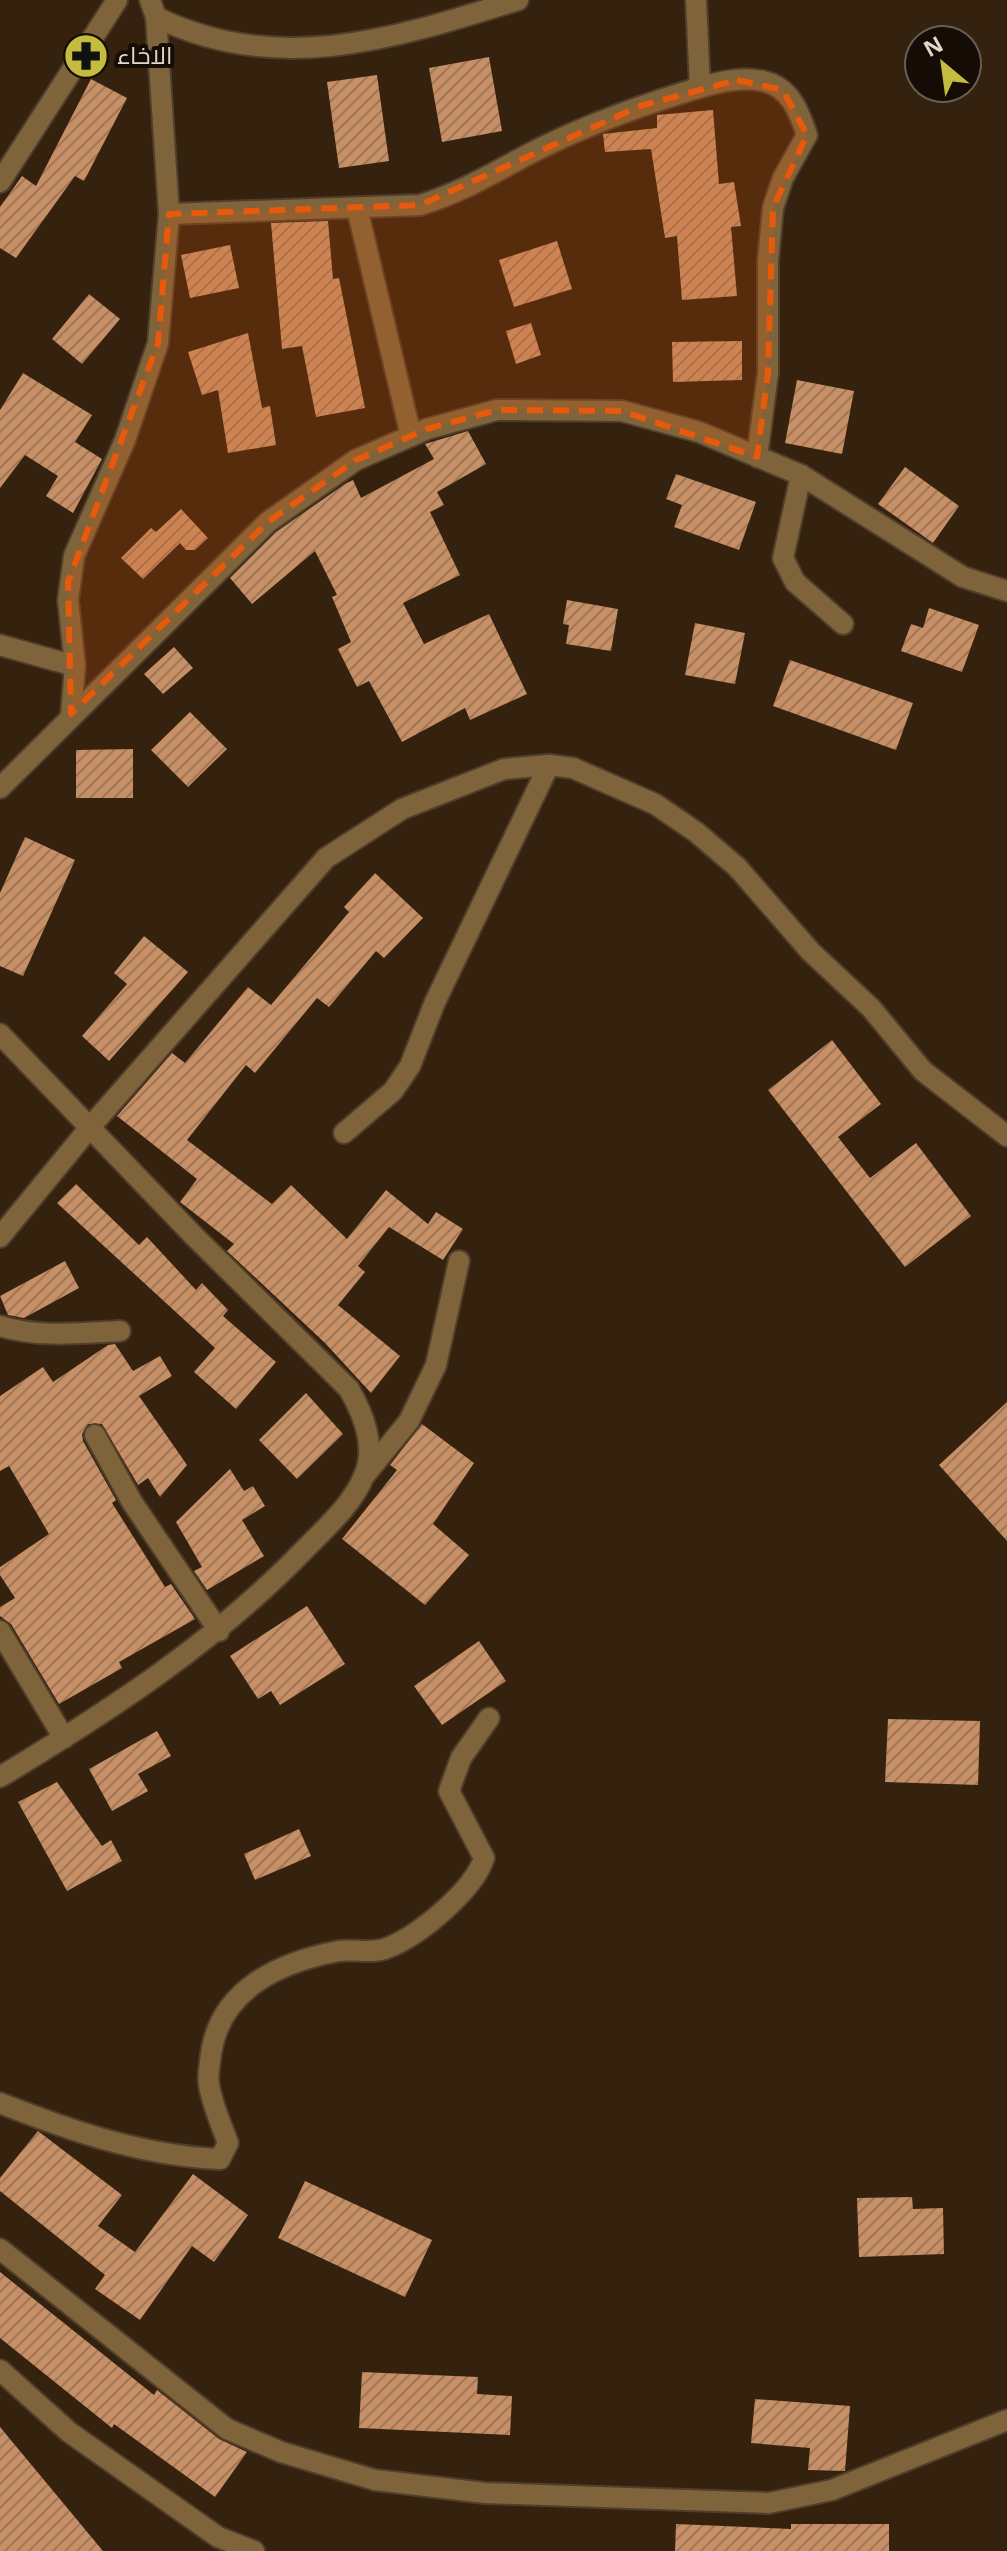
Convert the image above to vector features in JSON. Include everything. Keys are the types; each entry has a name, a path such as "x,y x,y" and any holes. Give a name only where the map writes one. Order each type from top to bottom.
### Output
{"street":[{"path":"0,182 117,0"},
{"path":"153,8 192,34 242,46 325,48 396,35 518,0"},
{"path":"696,0 700,87"},
{"path":"71,714 75,666 68,582 74,556 125,440 158,343 169,214 153,8"},
{"path":"169,214 420,205 456,194 577,131 700,87 737,80 773,85 783,90 798,109 807,135 783,178 773,208 768,261 768,373 757,457"},
{"path":"357,208 411,436"},
{"path":"0,788 71,714 268,522 356,460 411,436 497,410 622,411 699,432 801,475 963,577 1007,591"},
{"path":"801,475 783,558 795,582 843,624"},
{"path":"0,645 75,666"},
{"path":"344,1133 393,1091 410,1066 440,990 549,765"},
{"path":"0,1237 91,1126 326,858 402,809 504,769 549,765 573,768 611,782 655,804 696,832 737,867 811,952 871,1008 923,1071 1007,1136"},
{"path":"0,1034 194,1236 349,1389 365,1417 368,1445 365,1475"},
{"path":"0,1777 64,1738 219,1631 341,1512 365,1475 409,1421 436,1365 459,1261"},
{"path":"0,1326 19,1332 64,1334 120,1331"},
{"path":"95,1435 132,1502 219,1631"},
{"path":"0,1631 64,1738"},
{"path":"0,2103 133,2148 176,2157 220,2159 228,2143 208,2082 213,2040 231,2000 266,1975 293,1963 341,1951 386,1949 431,1922 479,1873 484,1858 449,1791 461,1758 489,1718"},
{"path":"0,2249 227,2429 281,2452 375,2480 485,2493 769,2503 832,2490 1007,2420"},
{"path":"0,2370 69,2432 218,2537 254,2551"}],"highlighted area":[{"path":"737,80 783,90 807,135 773,208 768,373 757,457 622,411 497,410 427,429 356,460 268,522 71,714 68,582 158,343 169,214 420,205 640,106"}],"building":[{"path":"489,57 502,131 442,142 429,68"},
{"path":"377,75 389,161 339,168 327,82"},
{"path":"91,79 127,98 84,181 75,176 16,258 0,248 0,207 22,176 36,186"},
{"path":"713,110 719,184 734,182 741,226 731,227 737,296 682,300 677,236 665,238 651,149 605,152 603,134 657,128 657,115"},
{"path":"328,221 333,279 339,278 365,408 316,417 302,346 282,349 271,223"},
{"path":"557,241 572,289 514,307 499,260"},
{"path":"230,245 239,288 190,298 181,255"},
{"path":"89,294 120,319 82,364 52,339"},
{"path":"531,323 541,355 516,364 506,331"},
{"path":"248,333 262,408 270,406 276,445 228,453 218,390 202,395 188,352"},
{"path":"742,341 742,380 673,382 672,342"},
{"path":"23,373 92,415 75,442 102,459 73,513 46,496 58,476 25,455 0,488 0,410"},
{"path":"797,380 854,391 842,454 785,443"},
{"path":"468,431 486,464 437,492 444,505 430,512 460,575 403,603 424,644 489,614 527,694 470,720 465,708 402,742 369,681 357,687 338,649 351,642 332,597 337,595 315,551 252,604 230,578 276,532 345,484 353,480 361,498 434,459 425,444"},
{"path":"905,467 959,506 933,543 878,504"},
{"path":"676,474 756,502 739,550 674,527 682,505 666,499"},
{"path":"181,509 208,538 195,550 186,550 180,543 143,579 121,558 151,528 156,532"},
{"path":"567,600 618,609 611,651 566,644 569,625 563,624"},
{"path":"929,608 979,625 962,672 901,651 911,624 923,628"},
{"path":"695,623 745,633 735,684 685,675"},
{"path":"174,647 193,668 163,694 144,674"},
{"path":"790,660 913,703 896,750 773,706"},
{"path":"190,712 227,749 188,787 151,750"},
{"path":"133,749 133,798 76,798 76,750"},
{"path":"25,837 75,860 23,976 0,966 0,893"},
{"path":"375,873 423,918 384,958 376,951 329,1007 317,998 255,1073 246,1065 187,1140 272,1204 291,1185 347,1239 386,1190 428,1224 436,1212 463,1229 443,1260 389,1227 358,1266 365,1272 338,1305 400,1356 371,1393 325,1343 227,1251 234,1244 180,1202 197,1179 117,1116 172,1053 185,1063 248,987 271,1005 349,912 344,907"},
{"path":"144,936 188,972 109,1061 82,1036 127,984 114,973"},
{"path":"832,1040 881,1104 838,1137 870,1178 916,1143 971,1216 905,1267 768,1090"},
{"path":"76,1184 139,1245 147,1237 196,1290 202,1283 228,1310 223,1316 276,1362 236,1409 194,1372 215,1348 57,1203"},
{"path":"65,1261 79,1288 24,1318 8,1315 0,1296"},
{"path":"115,1344 133,1371 160,1356 172,1376 139,1396 187,1465 160,1497 148,1478 138,1485 102,1424 88,1424 82,1434 83,1441 116,1500 112,1503 165,1587 171,1584 195,1619 119,1662 122,1668 59,1704 11,1624 0,1616 0,1607 15,1598 0,1575 0,1567 49,1534 9,1466 0,1471 0,1396 43,1367 53,1382 108,1345"},
{"path":"306,1393 343,1434 297,1479 259,1440"},
{"path":"1007,1402 1007,1541 939,1465"},
{"path":"422,1424 474,1463 433,1524 469,1555 425,1605 342,1539 397,1470 390,1465"},
{"path":"230,1469 244,1491 253,1486 265,1506 242,1520 264,1556 207,1590 194,1571 202,1567 176,1522"},
{"path":"307,1606 345,1664 280,1705 271,1691 258,1699 230,1656"},
{"path":"479,1641 506,1681 442,1725 414,1686"},
{"path":"888,1719 980,1721 978,1785 885,1782"},
{"path":"157,1731 171,1756 138,1774 148,1791 112,1811 89,1769"},
{"path":"57,1782 102,1846 111,1840 122,1861 67,1891 18,1802"},
{"path":"299,1829 311,1856 255,1880 244,1854"},
{"path":"38,2131 122,2195 98,2226 135,2252 193,2174 248,2215 214,2262 192,2246 140,2320 95,2289 105,2275 0,2191 0,2178"},
{"path":"305,2181 432,2240 405,2297 278,2238"},
{"path":"912,2197 913,2209 943,2208 944,2254 859,2257 857,2198"},
{"path":"0,2272 154,2395 157,2390 219,2439 247,2452 215,2497 114,2424 112,2428 0,2338"},
{"path":"362,2372 478,2377 477,2394 512,2396 510,2435 359,2428"},
{"path":"755,2399 850,2406 845,2471 808,2470 810,2448 751,2443"},
{"path":"0,2427 103,2551 0,2551"},
{"path":"676,2524 791,2529 791,2524 889,2524 889,2551 675,2551"}],"place":[{"name":"الاخاء","path":"86,56"}]}
